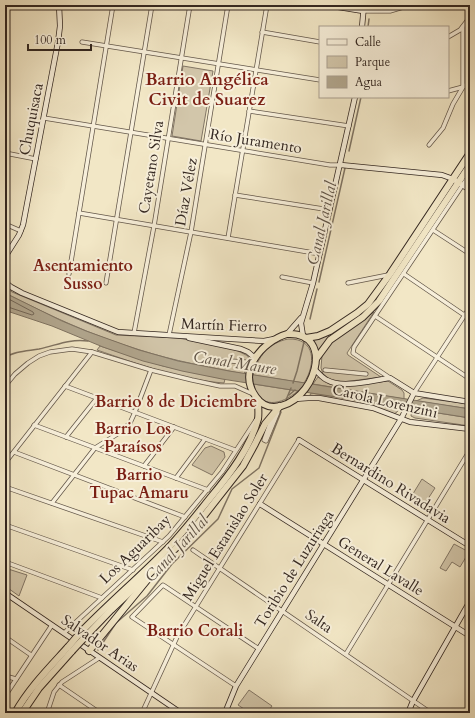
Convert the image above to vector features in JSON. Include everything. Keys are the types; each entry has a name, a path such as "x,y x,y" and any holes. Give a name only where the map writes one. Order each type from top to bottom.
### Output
{"highway":[{"path":"304,337 314,348 316,359 315,370 309,384 295,400 280,406 271,407 265,405 253,394 249,383 249,374 255,358 265,346 277,338 287,334 304,337 318,336 330,331 361,310 372,299 458,183 470,153"},
{"path":"316,359 330,340 363,317 379,301 470,165"},
{"path":"14,713 35,684 83,635 107,606 182,533 235,466 250,441 258,417 258,400"},
{"path":"89,651 111,623 188,536 234,477 255,444 265,424 280,406"},
{"path":"83,635 170,555"},
{"path":"22,713 70,649"}],"street":[{"name":"Chuquisaca","path":"5,257 21,231 58,42 60,26 59,5"},
{"path":"69,274 113,5"},
{"path":"106,283 152,5"},
{"name":"Cayetano Silva","path":"134,333 154,226 190,5"},
{"name":"Díaz Vélez","path":"169,335 191,232 228,5"},
{"path":"228,238 267,5"},
{"path":"326,5 363,11 390,11 410,5"},
{"path":"362,26 364,5"},
{"path":"449,36 463,27 470,17"},
{"path":"429,145 443,128 453,104 463,87 463,27"},
{"path":"262,32 319,42"},
{"path":"82,42 319,80"},
{"path":"449,91 463,87 470,82"},
{"path":"304,337 301,326 303,316 320,254 355,98"},
{"path":"249,111 349,126"},
{"name":"Río Juramento","path":"44,118 330,165 442,175 470,190"},
{"path":"5,153 36,159"},
{"path":"470,174 458,183 433,230 354,347 353,353 414,393 470,402"},
{"path":"236,195 330,210"},
{"path":"79,213 320,254"},
{"path":"5,224 21,231"},
{"path":"433,230 470,254"},
{"path":"348,283 390,274"},
{"path":"404,274 470,319"},
{"path":"282,277 313,283"},
{"name":"Martín Fierro","path":"5,282 11,288 22,293 118,332 264,340 277,338"},
{"path":"414,393 470,307"},
{"path":"287,334 303,316"},
{"path":"375,316 470,379"},
{"name":"Martín Fierro","path":"169,335 230,345 248,352 255,358"},
{"path":"5,386 11,378 28,363 39,356 50,352 72,349 92,352 151,370 210,384 235,386 253,394"},
{"path":"5,463 92,352"},
{"path":"216,360 245,362"},
{"path":"52,503 95,448 125,428 135,412 151,370"},
{"path":"315,370 328,381 342,384 352,384 390,378"},
{"path":"325,370 366,374"},
{"path":"65,386 235,450"},
{"name":"Toribio de Luzuriaga","path":"225,713 236,686 363,480 414,393"},
{"path":"66,437 97,398"},
{"name":"Carola Lorenzini","path":"295,400 316,398 369,408 418,424 470,429"},
{"path":"272,418 264,440 266,441 278,412 275,411"},
{"name":"Los Aguaribay","path":"64,633 163,542 208,490 258,417"},
{"path":"34,425 208,490"},
{"path":"144,466 174,427"},
{"path":"176,478 205,439"},
{"name":"Bernardino Rivadavia","path":"299,440 470,546"},
{"name":"Miguel Estanislao Soler","path":"142,713 174,645 299,440"},
{"path":"346,654 427,520 469,456 470,450"},
{"path":"14,452 185,517"},
{"path":"5,487 163,542"},
{"name":"General Lavalle","path":"260,504 470,636"},
{"path":"5,525 133,570"},
{"name":"Salta","path":"193,550 431,713"},
{"path":"5,562 102,598"},
{"path":"236,686 132,617 163,585 260,648"},
{"name":"Salvador Arias","path":"5,593 181,713"},
{"path":"408,713 413,701 470,601"},
{"path":"5,696 52,625"},
{"path":"5,638 31,655"},
{"path":"47,713 54,692 59,685 66,678 99,658"},
{"path":"5,676 16,679"},
{"path":"59,685 100,713"}],"green space":[{"path":"183,66 213,71 201,141 172,136"},
{"path":"5,287 12,292 116,335 178,338 232,348 248,356 249,360 244,374 192,364 153,354 88,332 54,317 5,293"},
{"path":"374,312 347,353 381,377 343,382 329,379 323,374 321,368 322,355 331,342"},
{"path":"339,328 340,330 328,339 318,350 312,338 326,336"},
{"path":"288,339 297,340 309,347 312,360 308,376 304,383 253,375 261,356 265,351 275,344"},
{"path":"100,346 163,366 225,379 224,383 192,379 160,371 97,350"},
{"path":"318,377 328,383 342,386 388,381 402,390 404,393 404,399 313,384"},
{"path":"253,384 298,391 278,402 272,402 261,398 256,392"},
{"path":"311,393 400,407 394,414 370,405 310,395"},
{"path":"423,398 470,404 470,409 416,401"},
{"path":"412,409 470,418 470,426 415,418 411,416"},
{"path":"211,446 224,452 225,457 212,475 192,465 205,448"},
{"path":"422,479 435,488 424,505 411,497"},
{"path":"454,544 469,552 460,567 452,562 446,571 440,568"},
{"path":"5,568 27,575 19,596 5,586"},
{"path":"249,690 272,706 267,713 250,713 238,705"}],"water":[{"path":"5,293 86,331 139,350 178,361 229,371 470,409 470,418 222,379 143,361 103,347 52,326 7,311 5,310"}],"waterway":[{"name":"Canal Jarillal","path":"368,26 369,19"},
{"name":"Canal Jarillal","path":"349,151 361,98"},
{"name":"Canal Jarillal","path":"319,282 345,168"},
{"path":"310,319 317,289"},
{"path":"5,358 17,353 68,342 88,341"},
{"name":"Canal Jarillal","path":"293,383 304,342"},
{"path":"286,400 291,388"},
{"path":"289,395 295,390"},
{"name":"Canal Jarillal","path":"98,650 116,623 147,596 172,564 218,519 232,489 259,468 281,412"}],"district":[{"name":"Barrio Angélica Civit de Suarez","path":"207,89"},
{"name":"Asentamiento Susso","path":"83,274"},
{"name":"Barrio 8 de Diciembre","path":"176,401"},
{"name":"Barrio Los Paraísos","path":"133,437"},
{"name":"Barrio Tupac Amaru","path":"139,483"},
{"name":"Barrio Corali","path":"195,630"}],"water label":[{"name":"Canal Maure","path":"235,362"}]}
